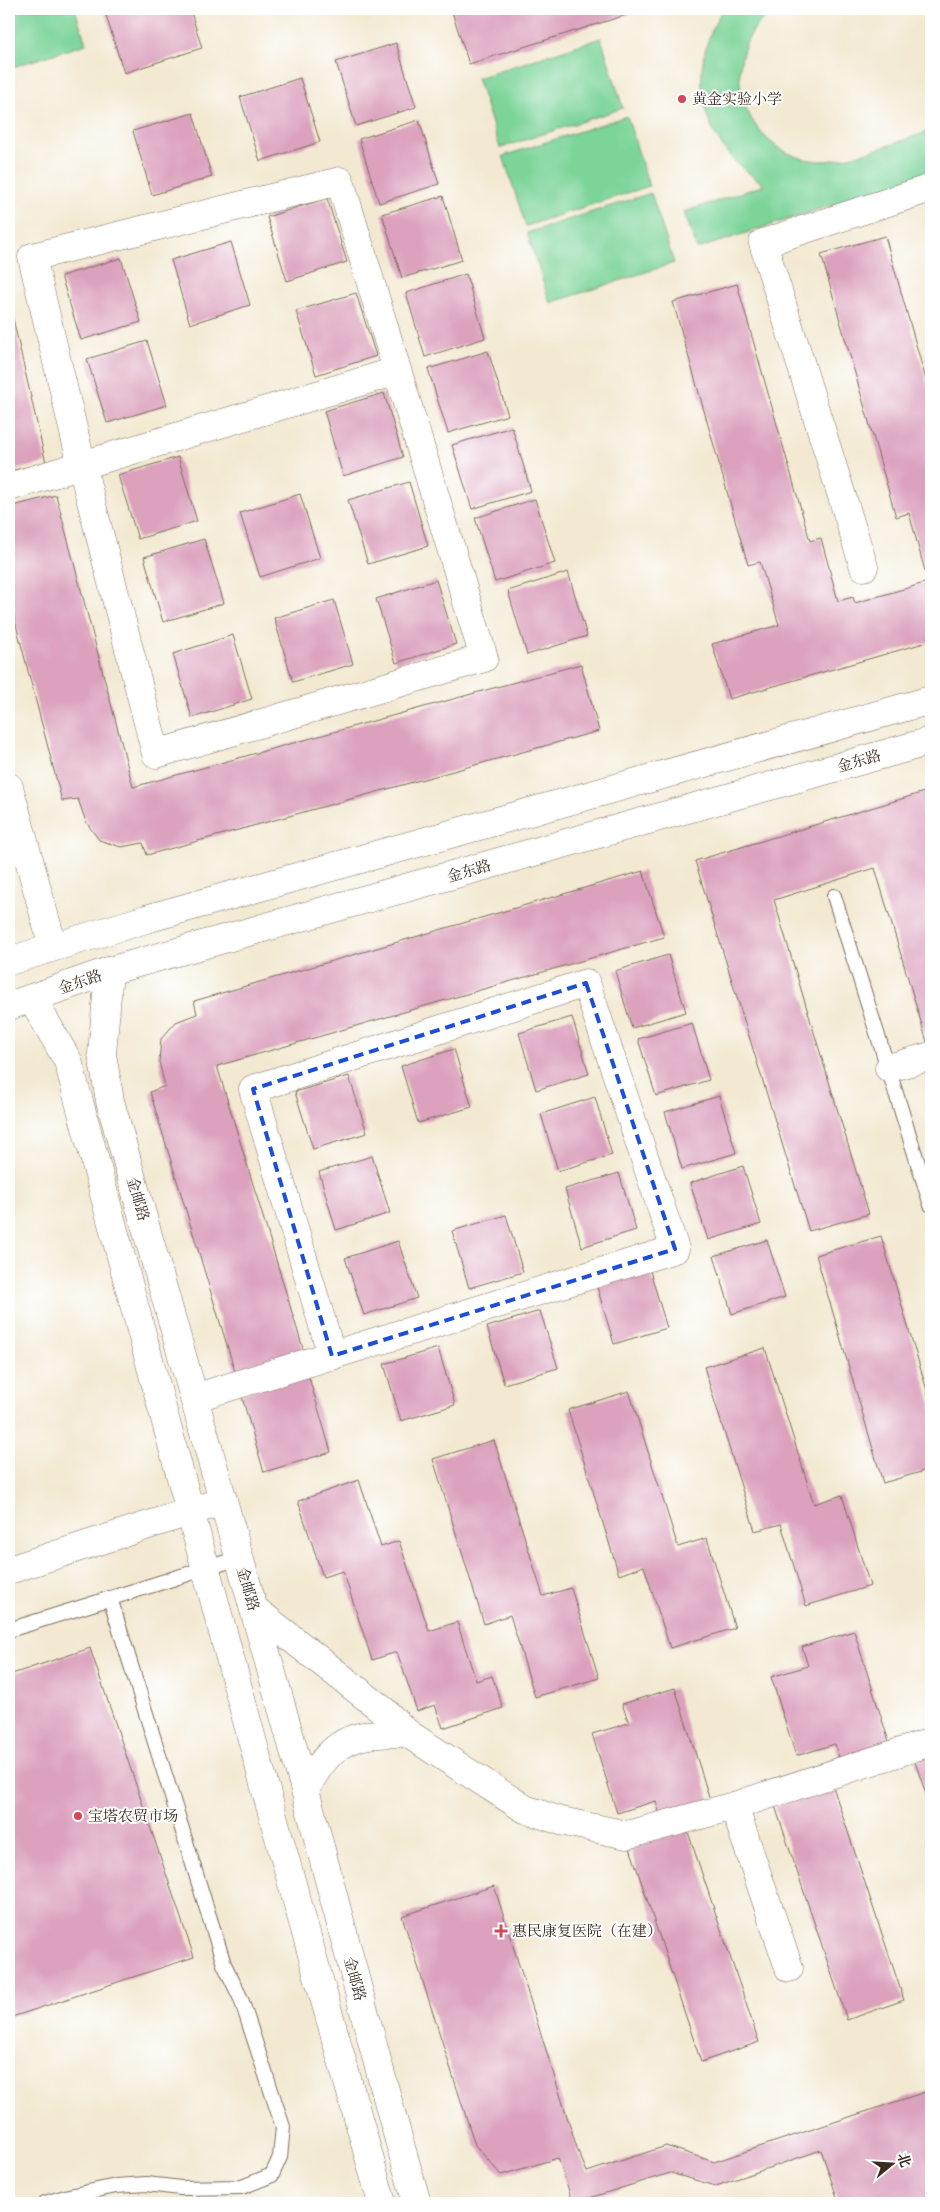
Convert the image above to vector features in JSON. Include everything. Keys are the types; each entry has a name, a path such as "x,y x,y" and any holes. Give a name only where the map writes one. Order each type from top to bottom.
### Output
{"street":[{"path":"340,181 484,658 156,754 82,466 32,257 340,181"},
{"path":"864,567 763,243 931,188"},
{"path":"9,487 397,371"},
{"path":"9,961 931,700"},
{"name":"金东路","path":"20,1002 110,972 931,741"},
{"path":"9,788 53,947"},
{"name":"金邮路","path":"110,972 102,1054 110,1101 305,1790 417,2203"},
{"path":"194,1398 332,1356 675,1249 586,982 253,1089 332,1356"},
{"name":"金邮路","path":"20,1002 68,1061 356,2115 382,2203"},
{"path":"889,1068 931,1056"},
{"path":"9,1570 223,1501"},
{"path":"254,1610 384,1711 407,1733 526,1809 561,1821 627,1835 734,1806 931,1742"},
{"path":"305,1790 319,1764 333,1749 351,1739 373,1733 407,1733"},
{"path":"734,1806 790,1968"}],"lane":[{"path":"834,896 931,1205"},
{"path":"9,1630 239,1558"},
{"path":"44,2203 116,2186 146,2184 181,2188 242,2187 272,2175 280,2157 283,2127 241,1999 224,1964 110,1598"}],"highlighted area":[{"path":"586,983 675,1249 332,1356 253,1089"}],"green space":[{"path":"9,9 75,9 86,44 9,68"},
{"path":"723,9 775,9 755,28 743,51 740,76 744,101 754,123 771,142 794,155 821,161 847,158 931,131 931,173 697,249 684,212 764,185 729,155 717,138 704,102 703,64 713,27"},
{"path":"601,38 623,108 500,148 477,78"},
{"path":"627,116 649,186 526,226 503,156"},
{"path":"651,193 674,263 550,303 527,233"}],"building":[{"path":"104,9 190,9 202,48 124,73"},
{"path":"451,9 638,9 639,11 469,64"},
{"path":"396,43 416,107 356,126 336,62"},
{"path":"300,78 320,142 260,161 240,97"},
{"path":"193,113 212,177 152,195 133,131"},
{"path":"419,120 439,184 379,203 359,139"},
{"path":"443,196 462,260 402,278 382,214"},
{"path":"327,198 347,262 287,281 267,217"},
{"path":"885,236 931,397 931,641 729,699 712,644 779,625 760,562 748,565 673,302 737,284 810,541 821,538 838,601 853,597 855,603 928,582 909,513 896,517 821,254"},
{"path":"231,242 250,305 190,324 171,260"},
{"path":"121,258 141,322 81,340 61,276"},
{"path":"466,274 485,338 425,357 406,293"},
{"path":"356,293 376,356 316,375 296,311"},
{"path":"9,301 46,463 9,471"},
{"path":"147,341 167,405 107,423 87,359"},
{"path":"488,351 508,415 448,433 428,369"},
{"path":"384,393 403,457 343,476 324,411"},
{"path":"512,427 531,491 472,509 452,445"},
{"path":"178,457 197,521 138,539 118,475"},
{"path":"409,482 428,546 368,564 348,500"},
{"path":"300,494 320,558 260,577 240,513"},
{"path":"56,495 133,787 581,664 599,731 147,855 143,843 121,847 99,840 86,822 78,799 62,801 9,598 9,507"},
{"path":"535,499 555,563 495,582 475,518"},
{"path":"204,539 224,603 163,622 144,557"},
{"path":"568,572 587,636 527,655 508,591"},
{"path":"436,580 456,644 396,663 376,599"},
{"path":"334,600 353,664 293,682 274,618"},
{"path":"233,635 252,699 192,718 173,654"},
{"path":"931,790 931,1041 927,1042 875,868 774,900 869,1214 809,1231 695,861"},
{"path":"643,871 664,937 217,1066 305,1355 237,1378 150,1092 165,1086 159,1062 161,1039 176,1022 197,1014 194,1001"},
{"path":"668,955 686,1012 632,1028 615,971"},
{"path":"572,1017 589,1074 536,1090 519,1033"},
{"path":"692,1023 709,1080 656,1096 638,1039"},
{"path":"454,1049 472,1107 418,1123 401,1066"},
{"path":"349,1076 367,1133 313,1149 295,1092"},
{"path":"719,1096 736,1153 682,1169 665,1112"},
{"path":"595,1097 612,1155 558,1171 541,1114"},
{"path":"372,1156 390,1213 336,1230 319,1172"},
{"path":"743,1166 761,1224 708,1240 690,1183"},
{"path":"619,1173 636,1230 582,1247 565,1189"},
{"path":"506,1215 523,1272 469,1288 452,1231"},
{"path":"881,1236 931,1404 931,1469 883,1483 816,1255"},
{"path":"767,1240 785,1297 732,1314 714,1256"},
{"path":"398,1241 417,1298 364,1315 345,1258"},
{"path":"650,1271 667,1328 614,1344 597,1287"},
{"path":"540,1311 558,1368 504,1384 487,1327"},
{"path":"438,1348 455,1405 401,1421 384,1364"},
{"path":"765,1348 814,1504 842,1495 870,1586 806,1606 781,1524 755,1531 704,1367"},
{"path":"308,1374 331,1452 264,1472 241,1394"},
{"path":"629,1391 678,1547 707,1538 735,1628 670,1648 644,1566 619,1575 568,1410"},
{"path":"494,1440 543,1596 571,1588 599,1678 535,1697 510,1615 484,1624 433,1459"},
{"path":"359,1480 381,1547 399,1541 429,1631 457,1622 476,1681 492,1676 503,1708 443,1728 435,1705 417,1711 397,1652 372,1660 343,1571 323,1577 298,1501"},
{"path":"854,1631 890,1745 840,1761 835,1744 796,1756 771,1677 808,1666 802,1647"},
{"name":"宝塔农贸市场","path":"90,1648 194,1957 9,2018 9,1675"},
{"path":"675,1688 711,1803 661,1819 656,1801 617,1813 592,1734 629,1723 622,1704"},
{"path":"931,1756 931,1809 915,1762"},
{"path":"833,1787 904,2000 847,2020 775,1806"},
{"path":"687,1829 759,2042 701,2062 630,1848"},
{"path":"494,1886 578,2151 587,2172 666,2146 714,2162 931,2090 931,2203 839,2203 821,2150 716,2186 670,2173 573,2203 558,2158 501,2175 475,2145 402,1916"}],"place":[{"name":"黄金实验小学","path":"682,99"},
{"name":"宝塔农贸市场","path":"78,1816"},
{"name":"惠民康复医院（在建）","path":"501,1931"}]}
